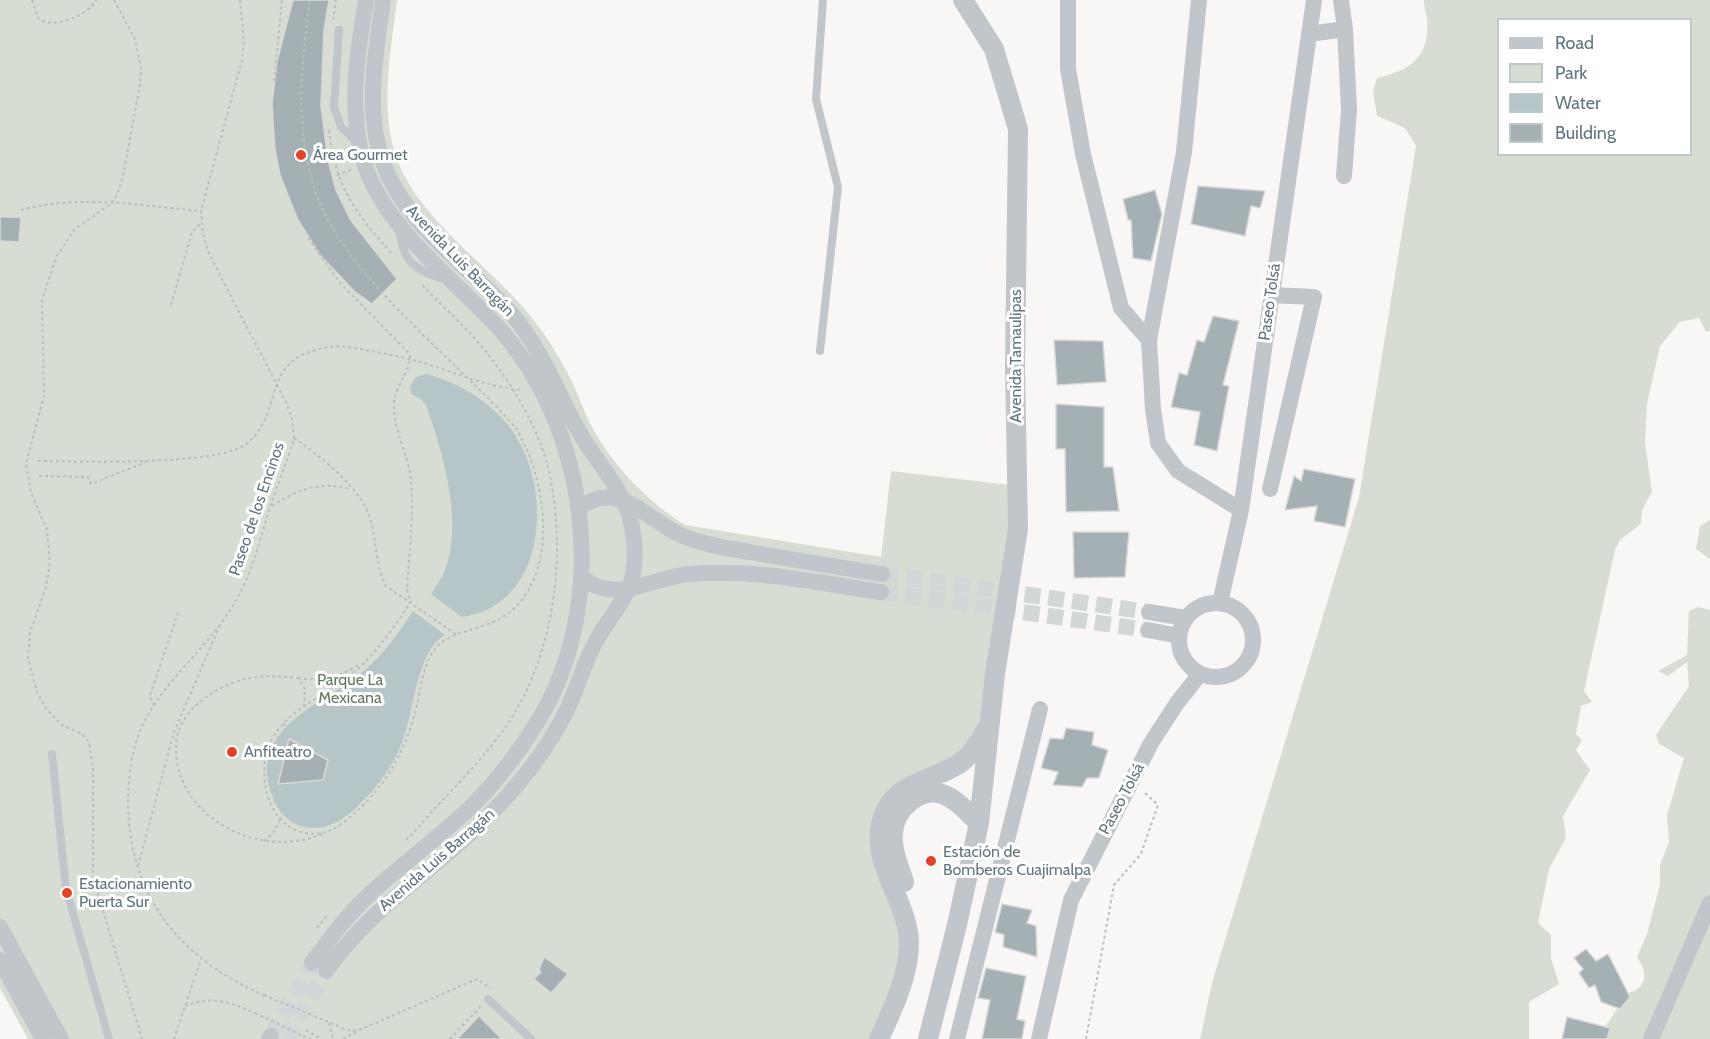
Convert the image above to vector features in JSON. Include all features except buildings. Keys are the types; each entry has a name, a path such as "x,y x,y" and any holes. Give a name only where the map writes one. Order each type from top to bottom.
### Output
{"street":[{"name":"Avenida Luis Barragán","path":"366,0 356,97 359,157 378,194 398,222 498,328 528,369 541,392 567,458 578,509 581,576 565,659 547,704 520,751 469,809 348,915 319,967 363,924 475,829 525,776 554,734 593,646 628,588 634,558 632,530 623,499 586,444 544,360 528,335 502,304 407,207 391,180 376,136 373,90 383,0"},
{"name":"Avenida Tamaulipas","path":"928,1039 957,925 979,823 990,723 1018,529 1015,367 1018,129 994,49 963,0"},
{"path":"1068,0 1068,69 1083,154 1121,308 1149,340"},
{"path":"1198,0 1184,152 1149,340 1158,443 1178,471 1241,510"},
{"name":"Paseo Tolsá","path":"1220,603 1241,510 1314,0"},
{"path":"1341,0 1345,29 1349,110 1344,176"},
{"path":"1309,34 1345,29"},
{"path":"359,157 380,153"},
{"path":"1270,489 1314,297 1271,295"},
{"path":"578,509 598,497 608,495 623,499"},
{"name":"Avenida Luis Barragán","path":"623,499 668,529 705,543 882,574"},
{"path":"581,576 603,591 628,588 686,574 711,573 767,577 881,592"},
{"path":"1220,603 1236,608 1247,619 1253,634 1252,650 1244,664 1231,674 1216,677 1200,674 1186,662 1179,636 1186,618 1201,606 1220,603"},
{"path":"1149,612 1186,618"},
{"path":"1148,630 1179,636"},
{"name":"Paseo Tolsá","path":"1040,1039 1071,900 1132,779 1177,703 1200,674"},
{"path":"957,1039 1040,709"},
{"name":"Avenida Tamaulipas","path":"879,1039 906,970 909,944 907,924 881,854 880,829 884,813 894,797 907,786 943,773 963,761 975,749 990,723"},
{"path":"891,1039 916,971 921,944 920,921 894,851 893,831 897,818 914,798 927,793 941,794 953,799 979,823"},
{"path":"1651,1039 1710,903"},
{"path":"0,927 61,1039"},
{"path":"0,960 43,1039"}],"lane":[{"path":"820,351 838,186 816,99 823,0"},
{"path":"339,30 334,106 341,127 359,157"},
{"path":"52,754 66,889 109,1039"},
{"path":"488,999 531,1039"}],"path":[{"path":"32,0 38,18 46,24 57,23 89,10 96,0"},
{"path":"114,0 135,39 141,68 123,176 117,195 110,204 74,230 57,256 42,300 44,396 26,464 31,492 47,531 50,563 46,587 30,633 28,658 37,692 46,709 62,724 82,734 89,742 93,768 93,878 142,1039"},
{"name":"Paseo de los Encinos","path":"240,0 244,41 242,60 201,211 202,222 209,254 276,381 292,419 294,438 249,573 221,622 154,706 140,732 130,763 128,813 137,869 163,919 201,959 232,980 264,995 329,1023 357,1032"},
{"path":"274,81 282,0"},
{"path":"310,0 300,90 310,172 316,195 342,243 384,293 500,411 526,444 538,482 542,507 541,560 536,576 518,606 492,624 444,640 428,662 403,750 384,783 353,815 326,833 296,843 264,841 227,830 198,804 182,774 176,751 176,733 202,700 226,685 256,676 321,681 332,678 364,661"},
{"path":"359,157 337,175 361,218 398,261"},
{"path":"21,210 56,203 110,204 201,211"},
{"path":"171,305 192,232 202,222"},
{"path":"308,238 341,284 410,354 411,359 396,389 393,408 408,462 412,496 407,590 411,602"},
{"path":"399,847 473,770 499,738 520,704 535,670 548,629 555,584 555,510 550,475 539,441 512,389 479,343 413,276"},
{"path":"38,461 149,460 212,457 230,453 248,443 259,430 276,381 290,363 304,354 325,348 347,347 411,359 468,379 512,389 541,392"},
{"path":"294,438 330,467 360,499 370,518 380,575 386,586 457,635"},
{"path":"39,476 88,477 91,484 149,460"},
{"path":"270,507 297,491 311,486 336,485 350,489"},
{"path":"326,833 296,831 280,819 269,801 264,766 270,744 284,724 304,707 349,677 388,636 411,602"},
{"path":"154,706 150,695 178,613"},
{"path":"137,869 176,733 221,622"},
{"path":"298,678 305,689 304,707"},
{"path":"284,724 290,742"},
{"path":"1086,1039 1114,885 1141,854 1158,805 1132,779"},
{"path":"264,841 273,833 280,819"},
{"path":"317,928 329,912"},
{"path":"174,1039 201,959"},
{"path":"343,1039 477,979 492,989 493,994 450,1039"},
{"path":"185,1006 195,1002 217,1000 230,1002 311,1039"},
{"path":"329,1023 333,1039"},
{"path":"306,1030 321,1039"}],"green space":[{"name":"Parque La Mexicana","path":"0,0 397,0 387,96 395,153 404,175 433,216 506,289 540,329 570,378 592,428 615,462 648,497 685,525 881,557 891,471 1010,485 1011,510 984,727 966,754 900,786 899,966 871,1039 28,1039 0,988"},
{"path":"1424,0 1710,0 1710,331 1706,332 1699,318 1680,322 1660,346 1647,404 1645,443 1652,492 1642,510 1641,524 1620,540 1615,550 1584,691 1592,702 1581,706 1576,734 1582,740 1576,750 1590,770 1563,816 1566,838 1549,869 1538,923 1551,935 1551,958 1559,984 1529,1002 1529,1039 1200,1039 1212,983 1359,497 1416,146 1405,128 1377,116 1373,91 1377,78 1400,71 1416,60 1425,43 1427,19"},
{"path":"1710,520 1710,559 1696,549 1700,526"},
{"path":"1698,607 1710,610 1710,1039 1600,1039 1605,1027 1628,993 1635,991 1644,979 1643,968 1637,957 1647,934 1660,884 1660,865 1669,842 1667,815 1684,758 1659,744 1656,735 1689,686 1687,662 1668,676 1658,671 1687,655 1689,611"}],"water":[{"path":"426,374 464,389 498,414 515,435 527,459 535,487 537,515 534,544 526,570 511,592 490,608 462,617 431,594 445,570 450,551 452,509 444,464 426,405 421,399 411,394 410,387 416,377"},
{"path":"413,611 445,635 435,643 422,668 406,730 394,760 371,792 341,820 327,826 313,828 295,824 282,813 275,803 267,774 269,754 278,737 291,722 368,667 389,645","holes":["293,741 328,760 323,780 283,783 280,780 287,743"]}],"tunnel":[{"path":"882,574 1149,612"},
{"path":"881,592 1148,630"},
{"path":"271,1036 312,963"},
{"path":"286,1039 326,971"}],"place":[{"name":"Área Gourmet","path":"301,155"},
{"name":"Anfiteatro","path":"232,752"},
{"name":"Estación de Bomberos Cuajimalpa","path":"931,861"},
{"name":"Estacionamiento Puerta Sur","path":"67,893"}]}
